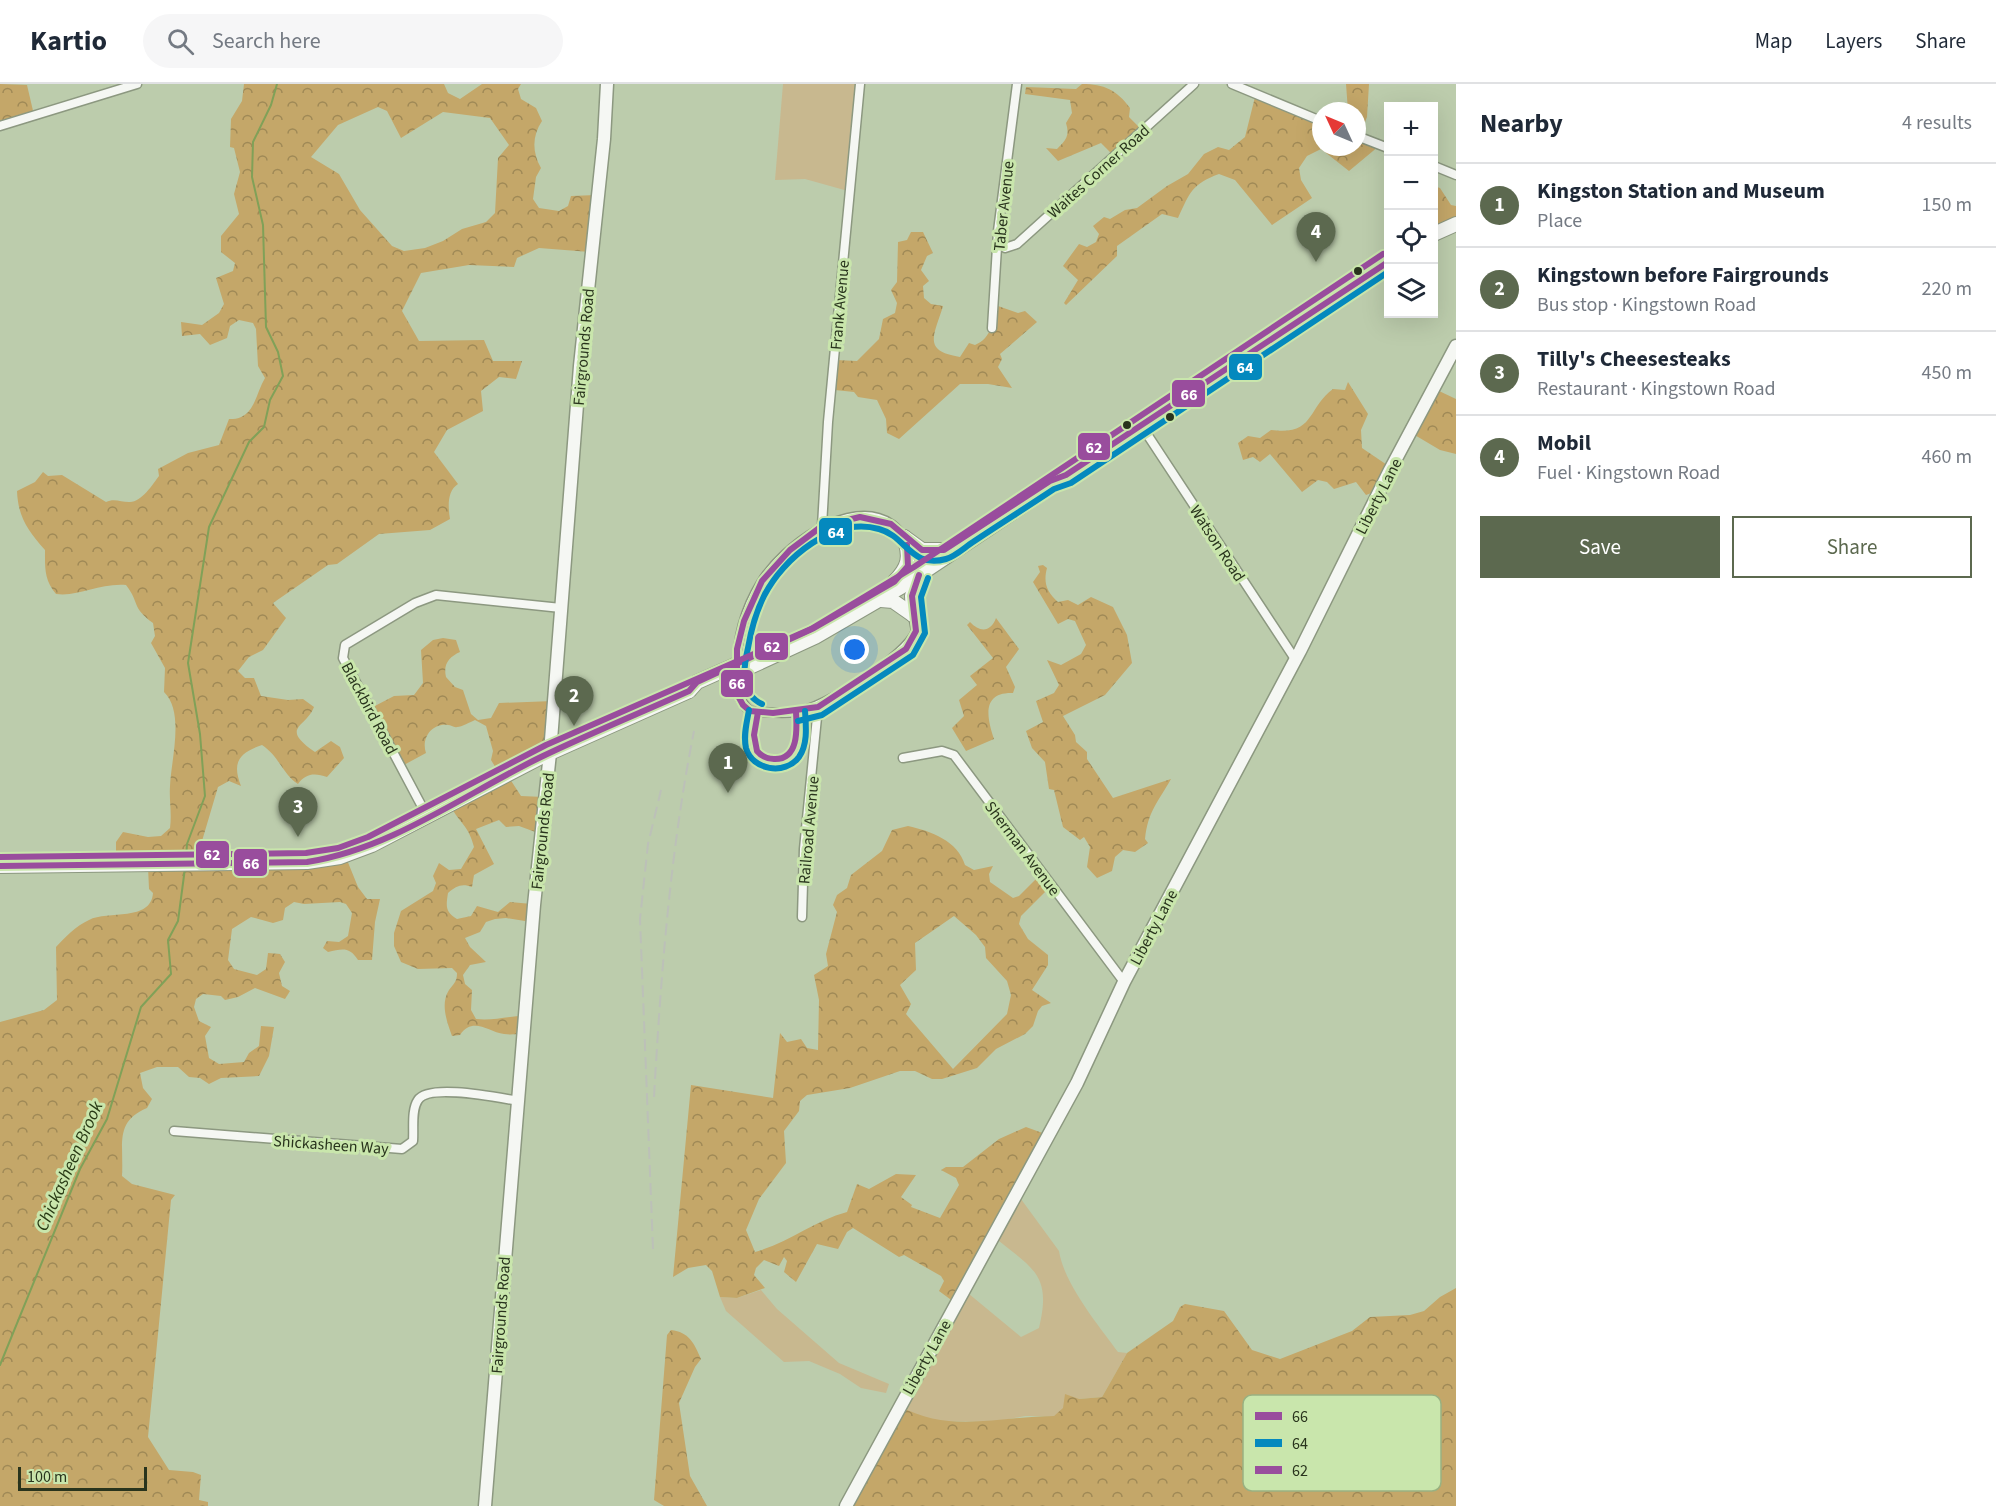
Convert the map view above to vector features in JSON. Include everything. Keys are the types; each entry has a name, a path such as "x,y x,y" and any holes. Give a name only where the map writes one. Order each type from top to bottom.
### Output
{"main road":[{"path":"1438,232 1456,224"},
{"path":"741,666 814,638 881,600 1386,264"},
{"path":"0,866 326,860 372,845 550,753 689,691 814,628 894,582 1050,481 1066,475"},
{"path":"904,537 922,550 944,550"},
{"path":"894,582 908,566 909,557 904,537"},
{"path":"913,615 912,596 920,575"},
{"path":"881,600 893,601 913,615"}],"street":[{"path":"0,126 137,84"},
{"name":"Fairgrounds Road","path":"485,1506 534,905 550,753 607,84"},
{"name":"Frank Avenue","path":"822,526 829,411 860,84"},
{"name":"Taber Avenue","path":"992,328 1017,84"},
{"name":"Waites Corner Road","path":"999,244 1005,248 1017,244 1194,84"},
{"path":"1232,84 1312,117"},
{"path":"1366,139 1384,146"},
{"path":"1438,168 1456,175"},
{"name":"Liberty Lane","path":"846,1506 1061,1113 1124,982 1295,659 1456,346"},
{"name":"Watson Road","path":"1141,425 1295,659"},
{"path":"904,537 891,524 860,516 822,526 790,550 762,580 749,607 737,649 737,694 750,711 796,712 818,706 906,649 916,631 913,615"},
{"name":"Blackbird Road","path":"427,816 343,658 345,645 415,603 436,595 561,608"},
{"name":"Railroad Avenue","path":"802,917 804,849 818,706"},
{"name":"Sherman Avenue","path":"903,758 942,751 954,756 1124,982"},
{"name":"Shickasheen Way","path":"174,1131 402,1149 413,1141 415,1107 425,1093 455,1093 519,1101"}],"shaded area":[{"path":"783,84 859,84 848,191 805,179 775,180"},
{"path":"1018,1195 1059,1251 1062,1264 1075,1291 1092,1317 1118,1352 1127,1353 1102,1397 1079,1399 1054,1416 1025,1416 993,1422 938,1421 916,1415 900,1406 963,1289 1021,1337 1039,1328 1043,1296 1041,1284 1029,1266 994,1237"},
{"path":"761,1290 777,1309 839,1363 889,1384 886,1393 861,1388 840,1374 809,1361 784,1362 726,1311 720,1297 737,1298"}],"green space":[{"path":"0,84 27,85 34,115 0,123"},
{"path":"244,84 444,84 448,93 460,99 482,84 521,84 518,89 521,99 536,108 542,121 535,138 536,156 541,168 536,177 533,199 539,208 559,211 568,206 571,196 596,195 590,252 539,248 517,258 514,267 469,265 421,273 402,311 419,341 484,340 493,361 522,361 516,379 499,377 481,391 483,411 447,430 434,452 458,484 450,495 450,519 430,530 379,534 337,564 328,565 273,603 286,618 263,650 249,657 238,671 245,678 254,678 261,696 288,700 303,699 314,707 298,728 299,737 315,752 331,741 340,747 344,758 327,777 311,775 298,784 262,745 242,755 237,765 241,786 229,781 218,787 202,841 203,864 347,860 358,887 367,899 380,899 375,922 372,960 358,960 351,952 337,950 328,952 323,948 327,941 339,942 348,936 352,913 346,904 340,902 304,904 294,902 285,908 283,920 273,923 251,917 232,929 228,960 234,969 257,975 266,969 268,953 280,954 285,962 279,973 282,986 290,991 285,999 255,988 238,997 225,1000 221,996 203,994 196,999 194,1007 199,1021 211,1027 205,1036 209,1058 219,1064 244,1062 249,1053 259,1046 261,1026 274,1027 269,1056 259,1076 221,1078 209,1084 200,1078 189,1077 178,1067 157,1067 140,1073 143,1088 152,1099 147,1108 129,1120 125,1127 122,1144 122,1176 132,1184 175,1195 171,1200 148,1437 169,1470 201,1475 199,1500 208,1502 208,1506 0,1506 0,1022 44,1010 57,1000 56,947 75,929 84,922 97,917 137,912 150,902 153,893 149,889 148,867 116,865 116,842 123,832 148,837 161,836 170,828 170,786 175,737 174,711 164,692 165,668 151,643 155,636 153,623 138,609 126,585 107,586 73,594 56,594 47,579 45,550 25,523 19,509 17,491 35,482 43,472 48,476 62,475 106,502 133,501 142,496 153,484 159,476 158,469 188,453 219,445 229,419 244,415 253,405 265,378 258,366 256,329 253,323 239,320 230,326 227,338 210,345 200,334 182,336 181,322 202,325 219,313 224,304 216,278 233,271 235,263 221,252 221,236 239,214 234,194 240,172 234,148 230,147 231,119 242,101","holes":["378,107 387,111 401,138 443,112 490,118 509,145 498,158 495,213 486,222 462,229 443,241 425,248 404,251 392,246 360,210 339,174 311,157 338,125"]},
{"path":"1082,84 1097,85 1115,92 1130,108 1129,117 1141,129 1114,156 1101,143 1058,161 1046,148 1057,149 1066,138 1068,131 1066,123 1072,113 1070,100 1025,94 1026,87 1076,89"},
{"path":"1346,84 1369,84 1366,120 1366,102 1347,102"},
{"path":"1255,97 1312,118 1312,154 1307,156 1299,168 1301,180 1312,198 1272,225 1235,180 1219,174 1197,185 1178,218 1162,214 1117,246 1117,256 1066,305 1064,303 1078,280 1063,266 1079,244 1087,247 1096,242 1099,234 1093,226 1104,217 1110,219 1125,210 1137,208 1188,174 1204,154 1218,147 1229,150 1245,137"},
{"path":"1366,138 1379,146 1349,171 1330,156 1366,156"},
{"path":"1438,187 1451,205 1456,206 1456,226 1438,230"},
{"path":"911,232 923,232 933,253 927,256 921,270 929,281 923,286 924,298 931,304 943,306 934,334 936,346 940,351 960,357 969,343 975,345 981,342 991,329 998,306 1018,313 1025,311 1037,322 1000,354 1002,359 998,367 1012,388 988,384 960,384 899,439 887,433 886,419 877,400 858,397 854,392 835,390 836,360 857,361 879,339 883,319 895,313 897,303 891,290 897,282 898,242 907,240"},
{"path":"1348,382 1368,414 1361,430 1362,448 1393,469 1382,489 1366,495 1356,482 1334,489 1327,482 1318,480 1302,492 1270,454 1260,462 1253,457 1243,460 1238,443 1248,436 1260,438 1271,430 1296,429 1309,419 1325,396 1333,389 1345,390"},
{"path":"1437,390 1456,399 1456,454 1440,450 1413,434"},
{"path":"1043,565 1047,568 1045,578 1047,587 1058,602 1068,600 1078,605 1091,597 1113,607 1127,635 1132,663 1105,695 1063,716 1075,735 1076,742 1087,752 1087,759 1113,798 1171,779 1148,821 1145,839 1148,843 1135,852 1123,850 1115,857 1112,871 1097,878 1087,867 1090,847 1084,837 1080,840 1063,827 1054,790 1049,789 1045,762 1032,748 1026,731 1043,722 1036,701 1054,693 1059,685 1047,660 1061,665 1081,654 1086,645 1075,621 1068,619 1058,624 1033,582 1040,572 1038,566"},
{"path":"996,618 1019,649 1006,667 1015,687 1013,693 1003,694 991,702 988,715 994,739 966,751 952,728 964,716 959,700 977,685 970,676 993,658 967,625 970,622 978,628 985,629 994,623"},
{"path":"443,638 456,640 460,652 448,662 445,668 446,677 455,687 463,690 471,714 478,720 491,718 499,703 553,701 550,749 508,776 521,796 544,797 538,833 519,826 506,827 499,820 476,829 494,864 474,875 472,887 462,885 448,893 447,902 448,911 457,919 471,916 477,906 498,912 510,902 532,904 531,922 506,918 495,919 486,922 480,932 465,938 470,947 486,962 470,965 463,975 465,984 472,990 471,1010 476,1019 525,1016 523,1034 498,1033 475,1026 465,1029 460,1035 452,1036 445,1013 445,1001 446,995 456,980 457,973 452,968 418,969 401,962 394,946 394,933 401,911 433,891 436,883 433,876 439,863 449,870 461,869 474,847 467,830 452,809 502,778 491,760 493,751 486,726 475,720 459,727 442,725 432,729 426,737 426,753 402,766 371,708 394,696 414,695 423,683 421,650 433,640"},
{"path":"908,826 926,831 950,843 965,865 974,870 993,866 989,874 990,882 1013,898 1019,896 1041,874 1051,886 1021,916 1019,924 1028,939 1048,955 1048,965 1032,990 1051,1003 1042,1006 1033,1026 1025,1034 996,1049 977,1068 942,1079 932,1079 915,1071 900,1071 850,1088 807,1095 800,1101 799,1111 784,1131 786,1163 759,1199 746,1230 755,1252 847,1212 857,1184 869,1189 896,1174 916,1175 901,1197 912,1205 911,1207 940,1218 959,1185 956,1178 941,1170 946,1167 963,1167 999,1139 1026,1127 1048,1135 954,1302 939,1291 944,1281 941,1276 904,1255 899,1257 853,1228 847,1232 838,1249 817,1244 796,1282 784,1272 787,1261 784,1257 779,1266 764,1260 756,1268 754,1275 765,1288 737,1298 720,1297 712,1271 706,1265 688,1268 673,1277 691,1085 773,1098 780,1033 787,1042 801,1039 807,1048 818,1050 819,1000 814,975 828,966 826,954 837,912 833,905 837,895 847,888 851,875 882,851 892,830","holes":["954,916 976,935 985,947 986,958 1007,981 1011,995 1007,1014 953,1069 906,1014 911,1004 900,985 916,970 915,943"]},
{"path":"1456,1288 1456,1506 845,1506 900,1406 918,1414 956,1421 976,1422 1054,1416 1063,1408 1065,1394 1079,1399 1102,1397 1127,1353 1173,1321 1180,1307 1185,1304 1224,1311 1252,1350 1280,1359 1352,1331 1370,1317 1410,1315 1424,1311 1440,1297"},
{"path":"671,1330 687,1336 701,1359 679,1403 690,1476 707,1506 664,1506 654,1500 667,1335"}],"waterway":[{"name":"Chickasheen Brook","path":"186,860 187,844 205,796 200,734 188,663 209,527 249,442 264,427 270,400 283,376 278,352 266,327 263,225 252,177 253,142 271,105 277,84"},
{"name":"Chickasheen Brook","path":"0,1365 80,1169 107,1119 141,1007 171,974 168,940 178,921 185,868"}],"railway":[{"path":"654,1097 668,913 679,822 694,731"},
{"path":"653,1249 640,919 648,844 661,790"}],"transit line":[{"name":"62","path":"0,857 306,853 338,848 368,837 546,745 811,629 914,567 1383,254"},
{"name":"66","path":"919,575 912,596 916,631 906,649 818,707 773,713 750,711 743,705 737,694 737,649 744,621 762,581 790,550 822,526 860,517 891,524 922,550 944,550 1050,481 1066,475 1385,264"},
{"name":"64","path":"762,704 750,694 744,672 754,621 761,602 773,582 784,568 812,543 828,534 862,527 879,529 888,533 925,560 950,558 1054,489 1071,483 1384,275"},
{"name":"66","path":"0,866 307,862 369,845 399,833 543,756 689,691 697,682 814,628 894,582 908,566 907,545"},
{"name":"64","path":"798,721 822,715 913,655 925,633 921,597 928,578"},
{"name":"64","path":"749,710 746,748 755,761 770,768 786,767 799,757 806,735 805,711"},
{"name":"66","path":"758,712 754,735 757,751 769,759 782,758 792,749 796,735 796,712"}],"place":[{"name":"Mobil","path":"1316,262"},
{"name":"Kingstown before Fairgrounds","path":"574,726"},
{"name":"Kingston Station and Museum","path":"728,793"},
{"name":"Tilly's Cheesesteaks","path":"298,837"}]}
